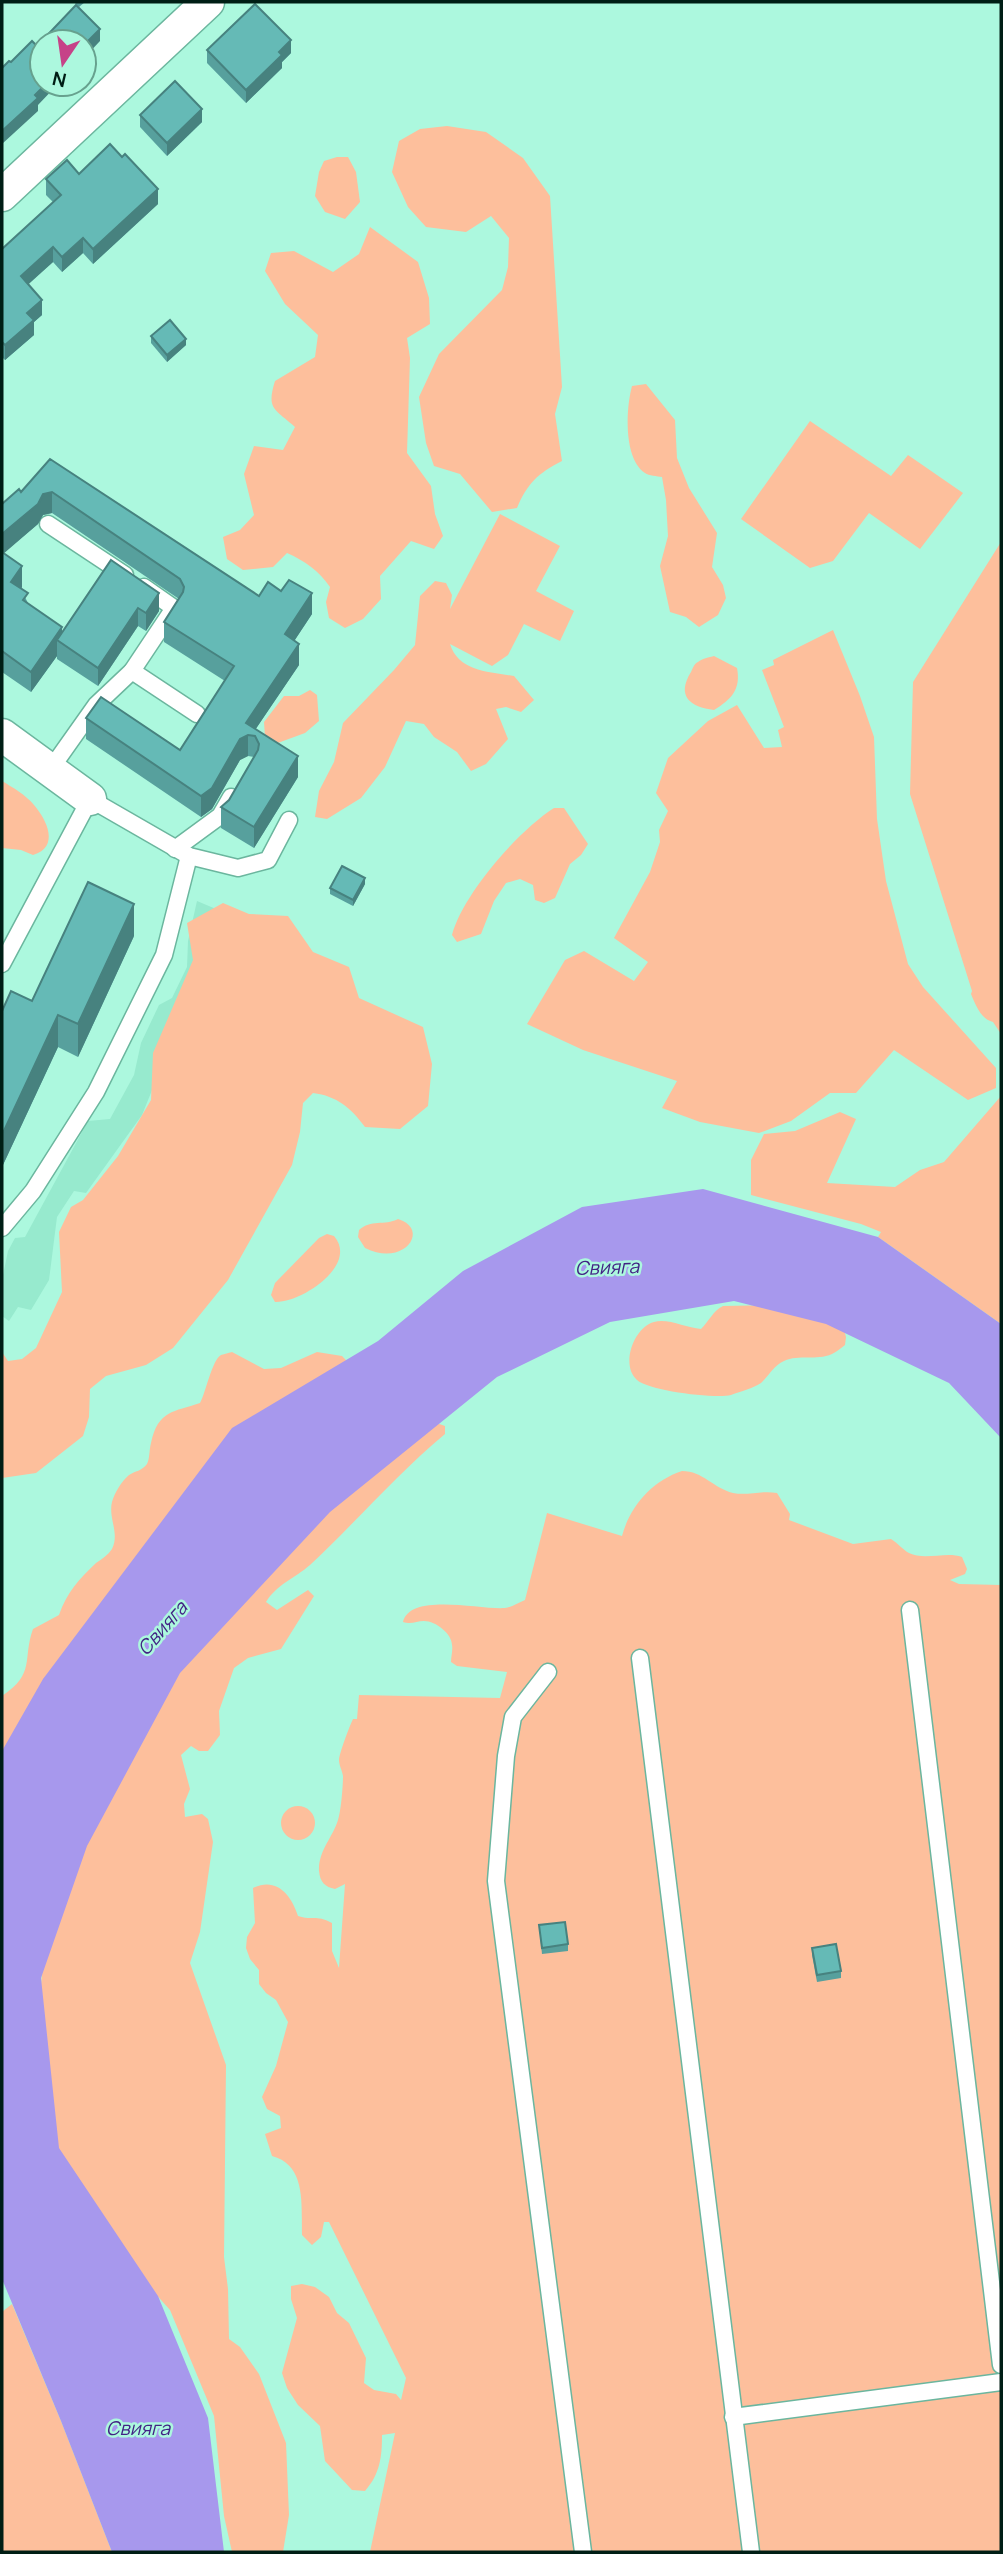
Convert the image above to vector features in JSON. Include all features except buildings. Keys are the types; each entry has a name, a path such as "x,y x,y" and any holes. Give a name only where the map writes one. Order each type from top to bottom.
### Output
{"street":[{"path":"2,195 208,2"},
{"path":"2,735 90,799"}],"lane":[{"path":"48,524 174,608 132,671 96,705 50,770"},
{"path":"132,671 197,714"},
{"path":"2,1228 33,1191 96,1092 164,955 182,853 220,816 238,786"},
{"path":"2,964 90,799 182,853 238,868 268,860 289,820"},
{"path":"910,1610 1001,2365"},
{"path":"640,1658 751,2552"},
{"path":"548,1672 513,1717 506,1756 496,1881 583,2552"},
{"path":"733,2417 1001,2382"}],"shaded area":[{"path":"447,126 486,132 523,158 550,196 562,387 555,414 562,461 534,480 517,508 492,512 460,474 434,466 426,443 419,397 439,354 502,290 508,267 509,238 491,216 466,232 426,227 408,207 392,172 399,141 420,129"},
{"path":"348,157 356,172 360,202 345,219 325,212 315,196 319,172 324,161"},
{"path":"370,227 418,262 429,298 430,324 407,338 410,358 407,453 431,486 435,514 443,536 434,549 411,541 380,576 381,599 363,619 345,628 329,618 326,602 330,587 311,567 287,553 273,567 243,570 227,559 223,537 240,530 254,515 244,474 254,446 283,450 295,427 272,404 275,381 315,357 318,335 285,304 265,271 271,253 294,251 333,272 359,254"},
{"path":"646,384 675,420 677,458 689,488 717,533 712,567 723,585 726,598 718,615 699,627 686,617 670,612 660,566 668,536 662,477 645,473 638,466 630,445 628,407 632,386"},
{"path":"810,421 891,476 908,455 963,493 920,549 869,513 833,561 810,568 741,519"},
{"path":"500,514 560,546 536,591 574,611 560,641 524,624 508,655 492,666 450,644 454,653 467,665 514,676 534,700 521,712 506,707 496,709 508,739 486,764 471,771 457,752 434,737 424,724 406,721 385,767 361,798 327,819 315,817 319,791 334,762 343,723 415,645 420,596 435,581 446,583 452,595 450,609"},
{"path":"1001,542 1001,1034 993,1022 979,1011 971,994 910,794 913,682"},
{"path":"833,630 874,737 877,819 886,881 908,964 923,987 996,1068 996,1088 968,1100 894,1050 856,1093 830,1093 791,1121 759,1133 700,1122 662,1108 677,1081 583,1050 527,1024 565,960 584,951 634,981 648,962 614,938 650,872 660,842 659,830 668,811 656,793 668,758 708,721 737,705 764,748 782,747 778,730 784,727 762,670 774,665 773,660"},
{"path":"714,656 737,668 738,682 734,693 714,710 692,703 685,694 685,688 696,664"},
{"path":"310,690 317,695 319,721 305,733 275,744 265,737 264,722 284,696 299,696"},
{"path":"2,781 27,798 47,825 49,840 41,851 33,855 21,850 2,848"},
{"path":"554,808 564,808 588,844 581,855 570,864 555,898 544,903 535,900 533,885 520,879 506,883 494,901 481,934 457,942 452,935 458,919 480,883 509,847"},
{"path":"197,901 216,909 163,1063 142,1115 86,1193 74,1191 57,1217 49,1280 31,1310 18,1307 9,1321 2,1316 2,1280 8,1251 15,1238 25,1237 88,1121 110,1119 134,1075 141,1043 159,1005 172,998 187,967 188,941"},
{"path":"223,903 249,914 288,916 313,952 349,967 359,998 423,1027 432,1064 428,1106 400,1129 365,1127 343,1104 313,1093 303,1103 300,1132 292,1165 228,1280 173,1348 146,1365 106,1376 90,1389 89,1417 83,1436 36,1473 2,1478 2,1352 8,1361 22,1359 36,1348 62,1292 59,1232 71,1207 83,1200 118,1156 151,1100 153,1053 193,960 187,923"},
{"path":"1001,1096 1001,1324 878,1237 881,1232 861,1224 751,1195 751,1160 764,1134 795,1131 840,1112 856,1119 827,1183 895,1187 920,1170 944,1162"},
{"path":"398,1219 408,1224 412,1231 408,1245 391,1253 379,1253 365,1248 358,1237 359,1230 368,1225"},
{"path":"327,1234 334,1236 340,1247 339,1259 333,1270 312,1289 286,1301 275,1302 271,1295 275,1283 319,1238"},
{"path":"775,1305 843,1326 845,1345 826,1356 784,1361 761,1383 731,1395 712,1396 668,1391 644,1384 632,1373 632,1347 647,1325 665,1321 701,1329 723,1306"},
{"path":"232,1352 264,1369 281,1368 317,1352 342,1356 349,1363 2,1765 2,1696 13,1688 24,1673 33,1629 59,1615 74,1586 112,1549 115,1537 111,1508 113,1498 126,1478 147,1464 158,1424 168,1414 200,1403 218,1358"},
{"path":"428,1420 445,1426 445,1434 410,1465 310,1565 270,1596 266,1602 277,1610 308,1590 314,1596 281,1649 248,1658 234,1668 219,1711 220,1735 208,1751 199,1751 191,1746 181,1755 190,1789 184,1804 185,1817 202,1814 208,1819 213,1842 200,1932 190,1963 226,2065 224,2257 229,2339 240,2347 259,2374 286,2443 289,2515 283,2552 232,2552 224,2516 214,2416 170,2310 111,2244 53,2141 38,2014 47,1924 73,1859 184,1663 277,1547"},
{"path":"682,1471 696,1474 733,1493 777,1493 790,1514 789,1520 853,1544 891,1539 915,1555 962,1557 967,1569 965,1574 950,1580 959,1584 1001,1585 1001,2552 370,2552 395,2433 382,2435 379,2465 370,2485 365,2491 352,2490 325,2461 320,2426 298,2405 287,2388 282,2373 297,2318 291,2299 291,2286 302,2284 315,2287 329,2297 337,2313 349,2323 366,2358 364,2383 374,2390 396,2394 401,2400 406,2378 329,2222 324,2222 321,2237 312,2245 302,2235 297,2177 283,2161 272,2156 265,2134 281,2128 280,2116 267,2109 262,2097 276,2066 288,2022 276,2000 259,1984 259,1970 250,1959 246,1948 247,1937 255,1923 253,1888 261,1885 276,1886 287,1895 298,1916 332,1923 332,1951 339,1968 345,1884 335,1889 326,1885 321,1878 319,1864 339,1816 343,1776 339,1757 353,1719 357,1719 359,1695 500,1698 507,1672 457,1666 451,1662 452,1645 446,1633 429,1622 403,1622 408,1613 419,1607 448,1604 505,1608 525,1600 547,1513 622,1536 631,1515 644,1496 661,1481"},
{"path":"298,1806 310,1811 315,1823 310,1835 298,1840 286,1835 281,1823 286,1811"},
{"path":"12,2304 112,2552 2,2552 2,2312"}],"water":[{"name":"Свияга","path":"703,1189 878,1237 1001,1324 1001,1438 949,1383 826,1324 734,1301 610,1322 497,1377 330,1512 180,1673 87,1846 41,1978 59,2148 158,2296 208,2418 224,2552 112,2552 2,2279 2,1751 43,1679 232,1428 378,1341 463,1271 582,1207"}]}
